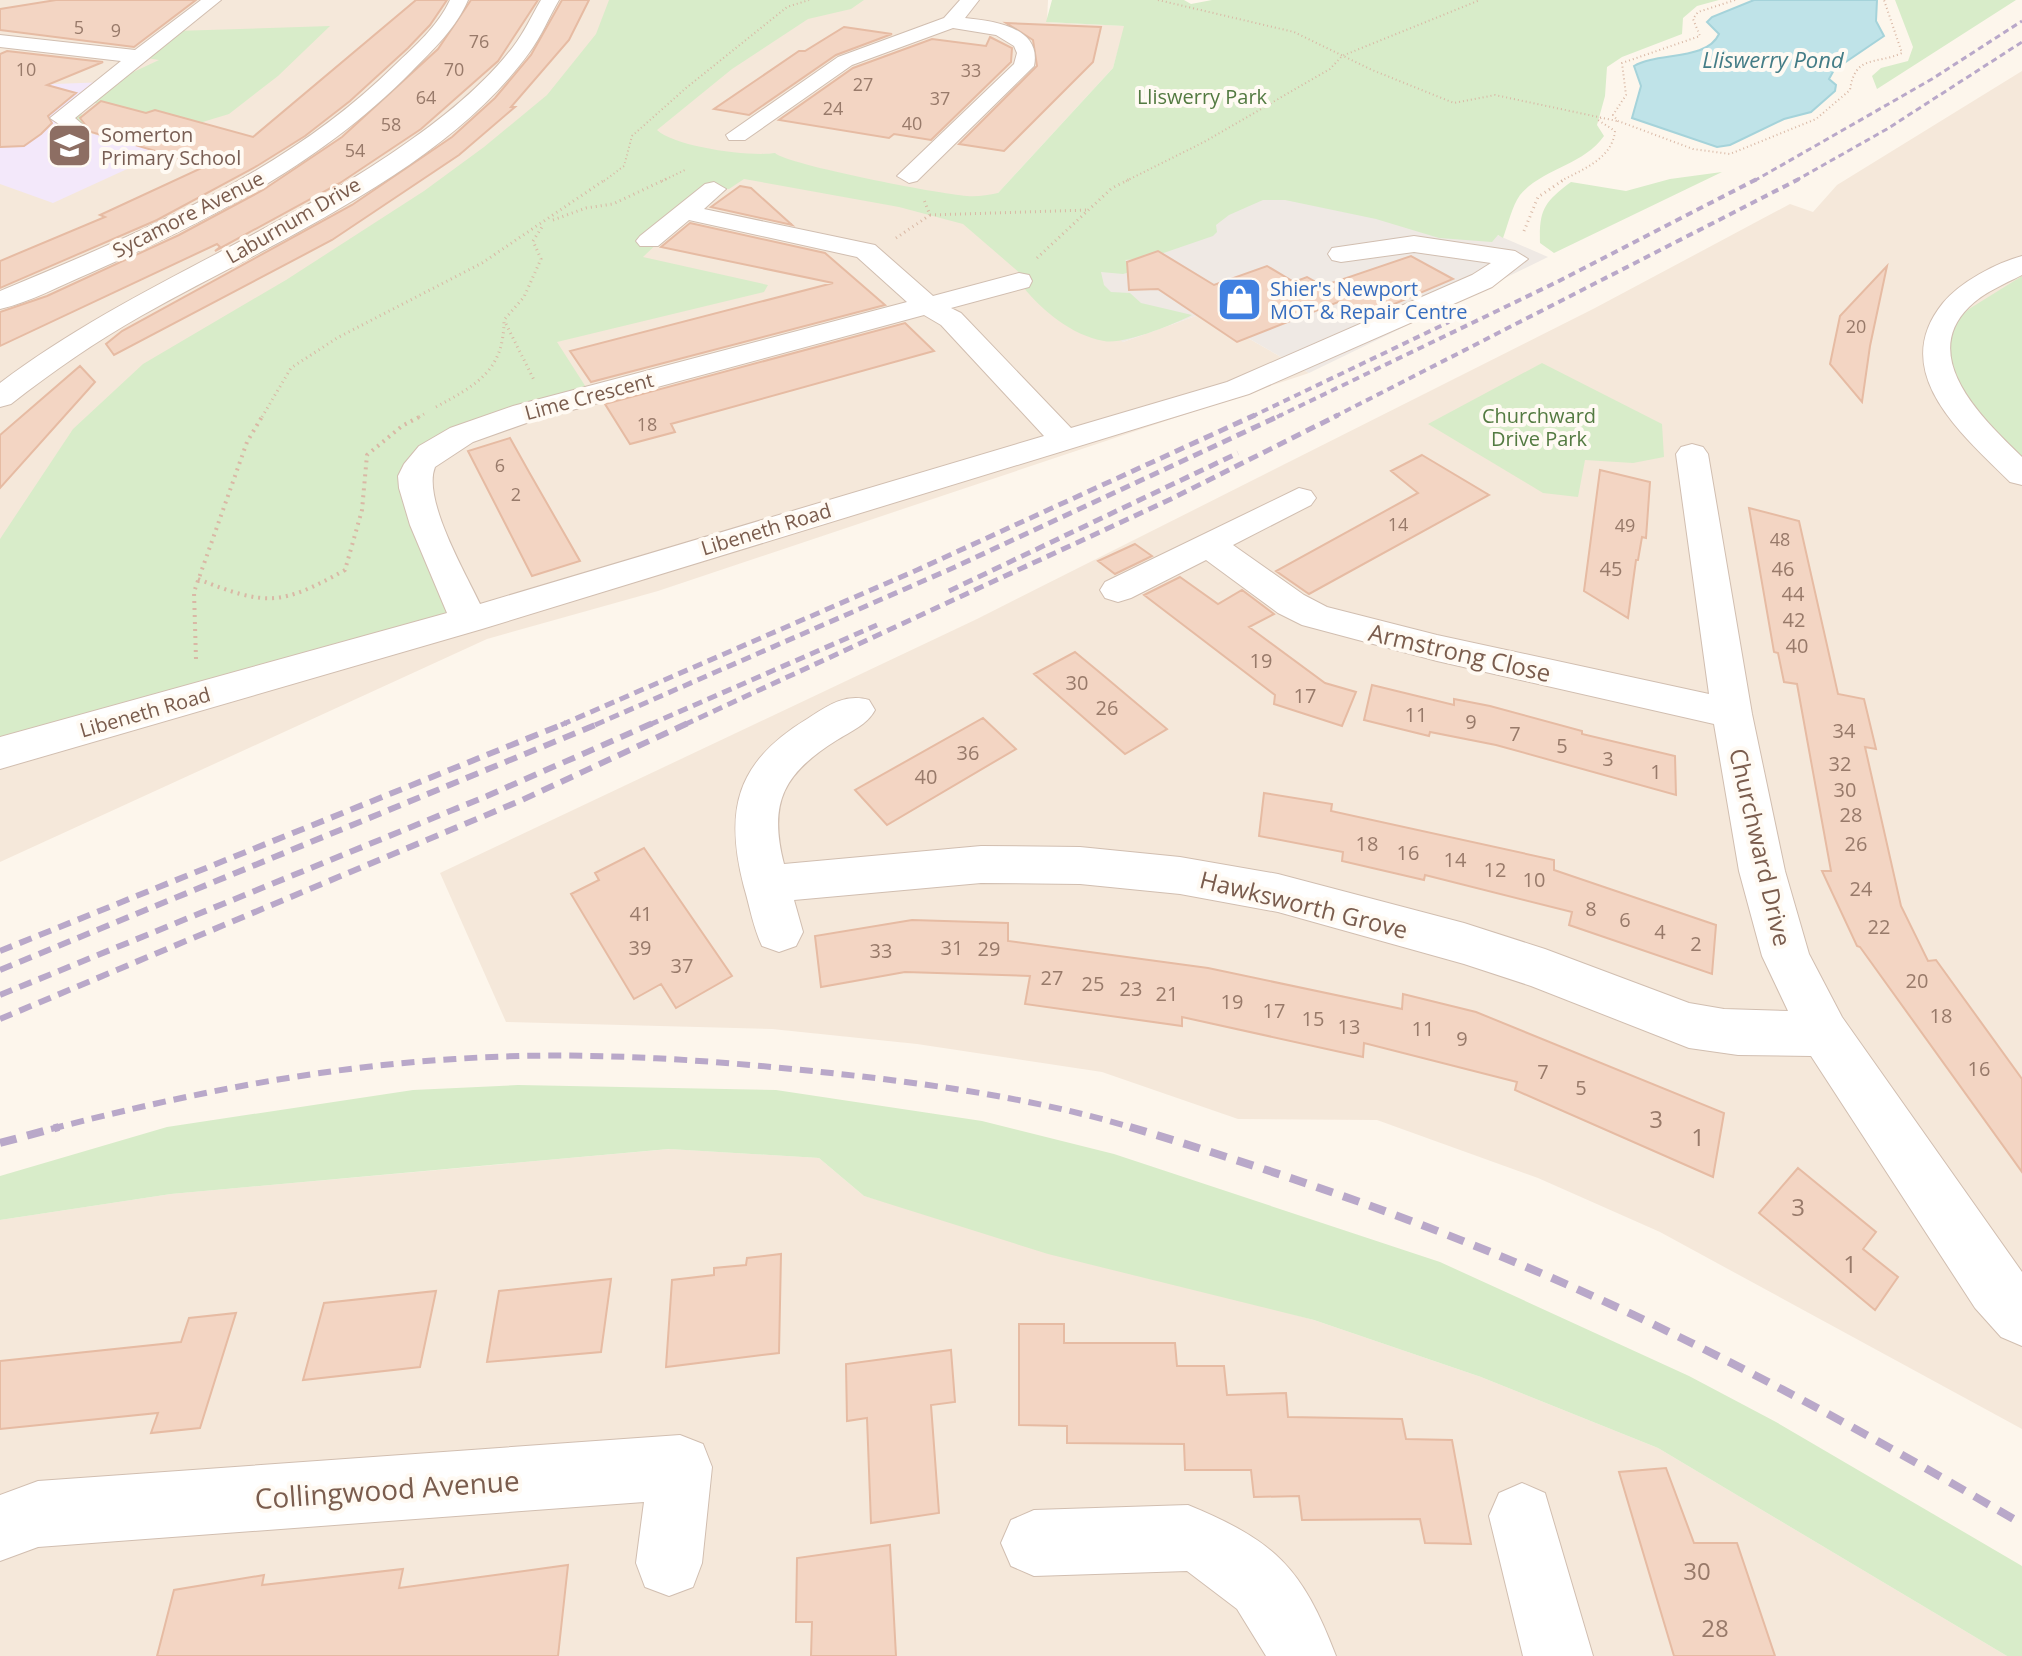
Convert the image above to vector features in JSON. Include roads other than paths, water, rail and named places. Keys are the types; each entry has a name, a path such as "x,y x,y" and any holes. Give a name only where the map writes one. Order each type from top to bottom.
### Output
{"street":[{"path":"78,130 61,118 212,0"},
{"name":"Sycamore Avenue","path":"0,301 114,253 211,205 332,135 390,85 427,44 459,0"},
{"name":"Laburnum Drive","path":"0,398 60,352 349,189 452,119 491,84 516,55 550,0"},
{"path":"737,135 845,61 951,22 970,0"},
{"path":"909,176 1024,66 1029,56 1027,47 1010,34 951,22"},
{"path":"0,41 140,57"},
{"path":"758,122 789,127"},
{"path":"907,152 931,155"},
{"path":"649,241 714,189"},
{"path":"684,212 866,251 928,306 951,319 1065,440"},
{"name":"Libeneth Road","path":"0,753 469,620 1238,388 1482,281 1515,259 1414,244 1341,254"},
{"path":"2022,264 1968,294 1951,309 1942,322 1935,355 1947,392 1962,416 2022,475"},
{"name":"Lime Crescent","path":"469,620 422,510 415,476 423,460 474,429 547,407 1019,281"},
{"name":"Churchward Drive","path":"1692,454 1732,714 1771,912 1786,956 1824,1033 1988,1276 2022,1316"},
{"path":"1118,590 1299,498"},
{"name":"Armstrong Close","path":"1208,544 1291,604 1315,616 1437,648 1732,714"},
{"path":"779,932 755,829 758,796 774,767 799,742 855,710"},
{"name":"Hawksworth Grove","path":"769,884 934,867 1071,866 1185,875 1322,904 1474,947 1548,971 1672,1020 1708,1029 1824,1033"},
{"name":"Collingwood Avenue","path":"0,1528 38,1514 680,1467 669,1563"},
{"path":"1522,1516 1558,1656"},
{"path":"1034,1543 1188,1538 1219,1551 1261,1585 1293,1634 1301,1656"}],"water":[{"name":"Lliswerry Pond","path":"1754,0 1877,0 1876,21 1884,36 1834,70 1829,79 1836,85 1835,91 1811,112 1784,119 1730,145 1717,147 1632,118 1641,86 1634,66 1704,48 1713,43 1719,34 1707,22 1712,17"}],"railway":[{"path":"1754,181 1932,79 2022,21"},
{"path":"1795,181 1887,129 2022,42"},
{"path":"1277,417 1557,282 1757,179"},
{"path":"1334,417 1799,179"},
{"path":"1251,417 1449,322"},
{"path":"561,725 917,570 1255,415"},
{"path":"595,725 955,567 1281,415"},
{"path":"684,725 1171,499 1338,415"},
{"path":"949,591 1238,453"},
{"path":"649,725 877,625"},
{"path":"0,951 566,723"},
{"path":"0,970 600,723"},
{"path":"0,995 487,796 653,723"},
{"path":"0,1019 522,800 688,723"},
{"path":"57,1128 251,1084 404,1063 503,1056 600,1056 696,1061 878,1078 1027,1102 1131,1127"},
{"path":"1131,1127 1137,1129"},
{"path":"1131,1127 1260,1168 1431,1228 1614,1306 1821,1410 2022,1524"},
{"path":"0,1143 57,1128"},
{"path":"51,1129 57,1128"}],"place":[{"name":"Somerton Primary School","path":"70,146"},
{"name":"Shier's Newport MOT & Repair Centre","path":"1239,300"}],"park label":[{"name":"Lliswerry Park","path":"1202,96"},
{"name":"Churchward Drive Park","path":"1539,426"}]}
